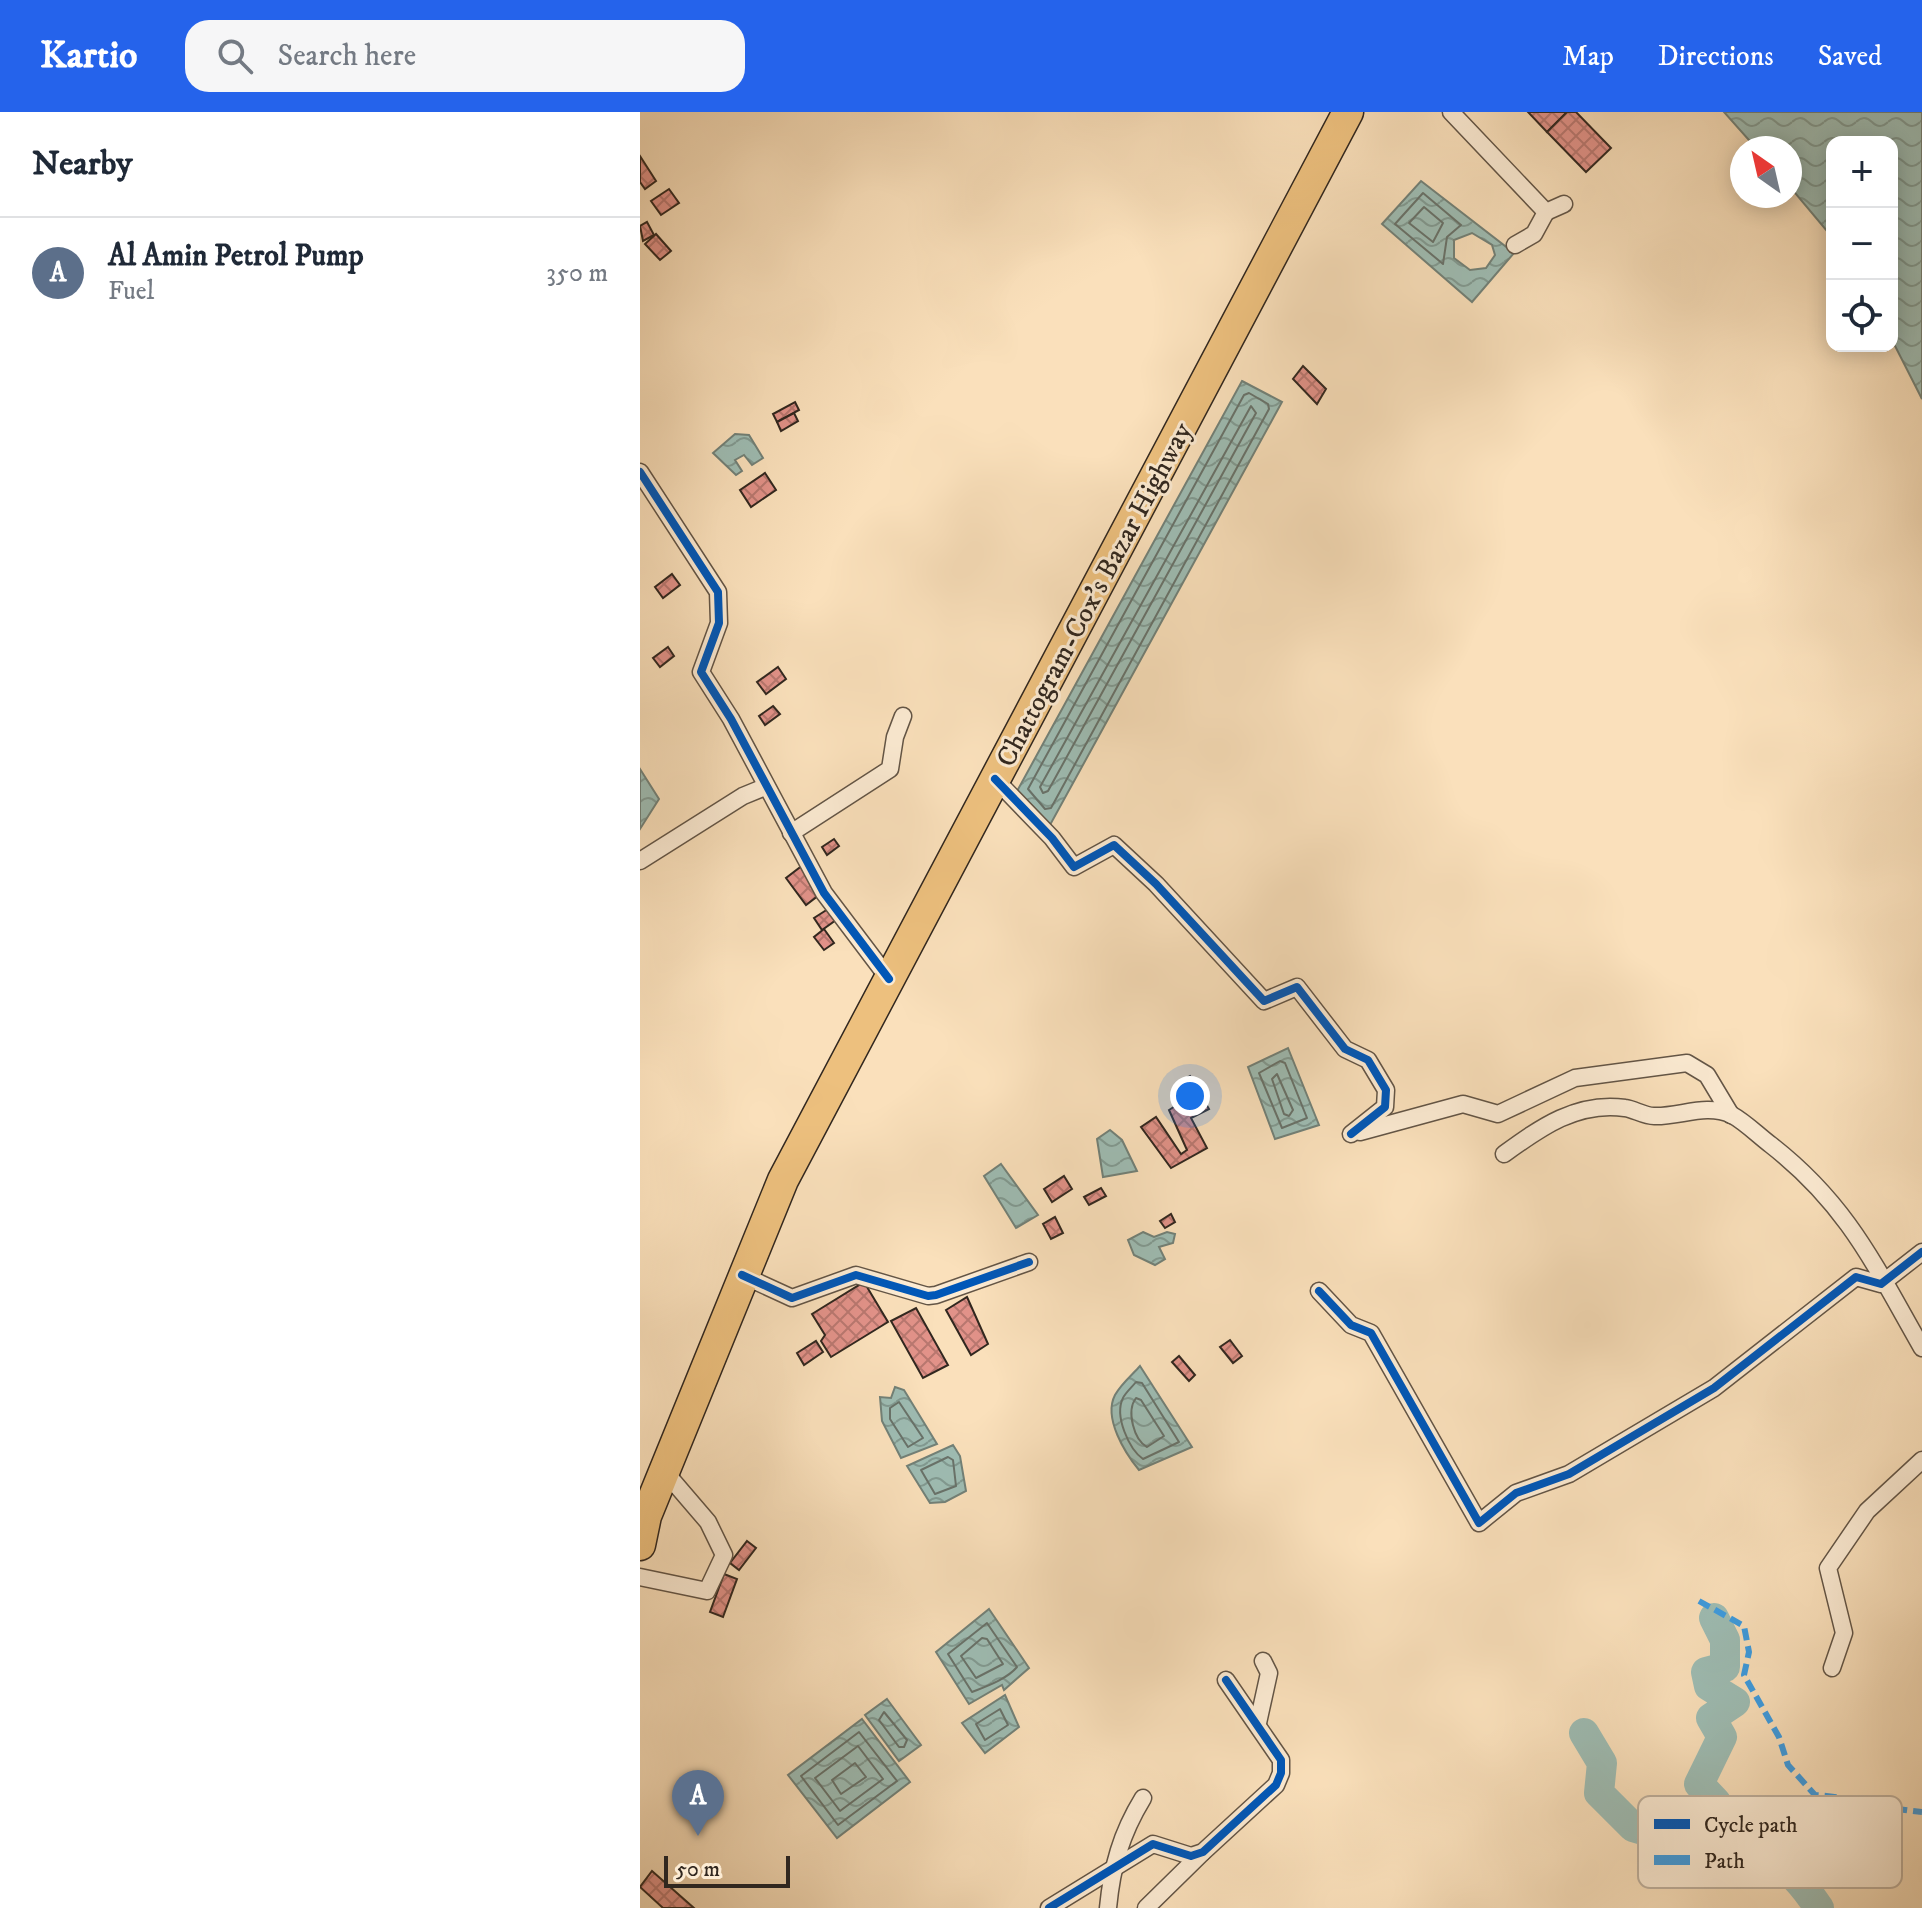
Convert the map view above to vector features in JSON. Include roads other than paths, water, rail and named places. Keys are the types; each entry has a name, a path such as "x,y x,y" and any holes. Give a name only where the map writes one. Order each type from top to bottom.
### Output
{"highway":[{"name":"Chattogram-Cox's Bazar Highway","path":"642,1527 783,1180 1348,112"}],"street":[{"path":"1451,112 1546,212"},
{"path":"1515,245 1534,234 1546,212 1564,204"},
{"path":"640,472 718,592 719,623 701,672 731,719 824,893 889,979"},
{"path":"791,833 890,769 895,737 903,716"},
{"path":"995,779 1052,838 1074,867 1114,845 1156,884 1264,1001 1297,987 1345,1049 1368,1060 1386,1090 1385,1107 1351,1134 1463,1104 1498,1114 1575,1078 1687,1063 1707,1075 1731,1115 1791,1161 1843,1213 1886,1280 1922,1348"},
{"path":"640,861 743,796 765,787"},
{"path":"1504,1154 1548,1123 1592,1107 1626,1108 1653,1117 1697,1110 1731,1115"},
{"path":"1319,1291 1351,1325 1371,1333 1479,1523 1516,1493 1569,1474 1714,1388 1856,1277 1881,1284 1922,1252"},
{"path":"742,1275 792,1298 856,1275 928,1296 1029,1262"},
{"path":"1832,1668 1844,1633 1828,1568 1867,1511 1922,1460"},
{"path":"640,1577 707,1591 724,1555 708,1522 666,1473"},
{"path":"1258,1723 1269,1673 1263,1661"},
{"path":"1146,1908 1269,1792 1281,1773 1281,1760 1226,1680"},
{"path":"1108,1908 1112,1867 1125,1828 1143,1798"},
{"path":"1049,1908 1153,1844 1191,1856 1203,1852"}],"water":[{"path":"1724,112 1922,112 1922,399 1898,352 1898,136 1826,136 1826,230 1802,201 1802,136 1745,136"},
{"path":"1421,181 1514,253 1472,302 1382,224","holes":["1472,233 1492,245 1495,255 1486,268 1470,270 1454,258 1454,240"]},
{"path":"1242,381 1282,402 1050,825 1016,793"},
{"path":"735,434 749,435 763,458 752,465 744,455 735,460 742,471 736,475 713,453"},
{"path":"640,769 659,799 640,829"},
{"path":"1288,1048 1319,1125 1275,1139 1248,1067"},
{"path":"1110,1130 1122,1140 1137,1171 1103,1177 1097,1139"},
{"path":"1001,1164 1038,1215 1016,1228 984,1176"},
{"path":"1143,1232 1154,1237 1167,1232 1175,1234 1173,1243 1159,1247 1165,1259 1155,1265 1134,1255 1128,1240"},
{"path":"1140,1366 1192,1447 1139,1470 1117,1435 1112,1404 1123,1383"},
{"path":"895,1387 904,1390 937,1444 901,1458 882,1421 880,1397 891,1398"},
{"path":"953,1445 960,1456 966,1491 945,1502 930,1503 907,1466"},
{"path":"989,1609 1029,1668 1004,1690 1002,1685 969,1704 936,1652"},
{"path":"1005,1695 1019,1727 985,1753 962,1723"},
{"path":"887,1699 921,1745 899,1761 865,1715"},
{"path":"862,1719 910,1782 837,1838 788,1775"}],"waterway":[{"path":"1710,1796 1699,1784 1722,1737 1711,1718 1735,1702 1709,1686 1706,1672 1725,1667 1725,1640 1714,1618"},
{"path":"1584,1733 1602,1763 1599,1793 1638,1828"},
{"path":"1804,1888 1819,1908"}],"place":[{"name":"Al Amin Petrol Pump","path":"698,1836"}]}
